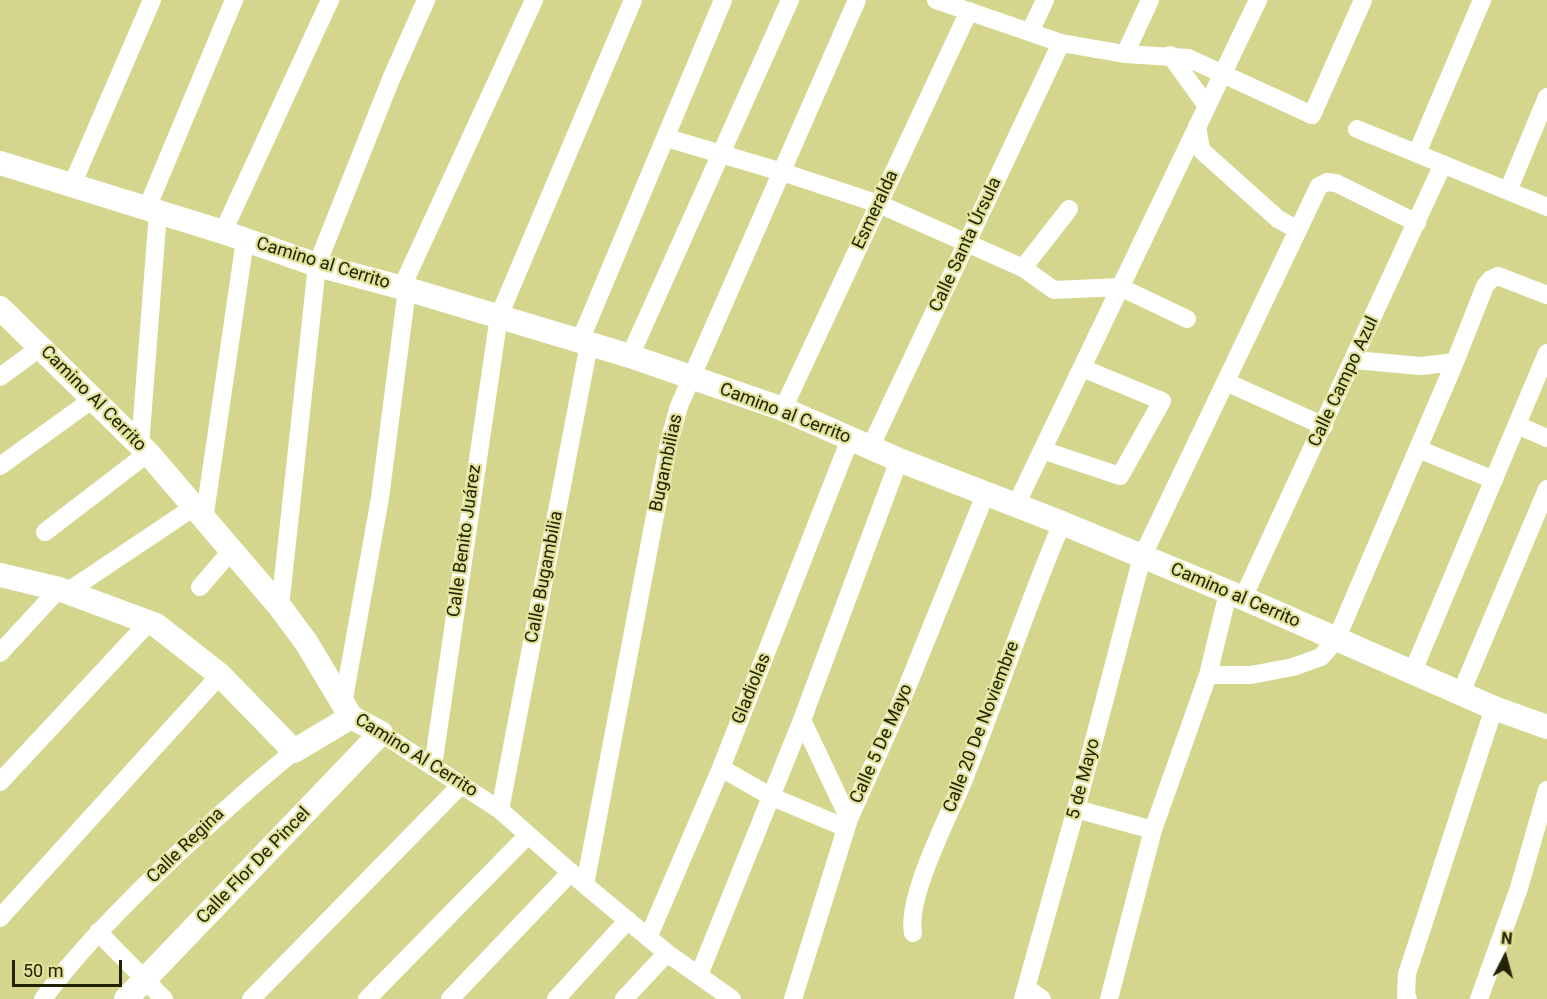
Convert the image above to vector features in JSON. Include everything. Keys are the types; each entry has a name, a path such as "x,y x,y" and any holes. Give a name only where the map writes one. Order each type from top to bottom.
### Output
{"main road":[{"name":"Camino al Cerrito","path":"0,164 234,236 317,265 404,288 630,356 783,409 899,460 1062,523 1413,671 1494,708 1547,728"},
{"name":"Camino Al Cerrito","path":"0,308 144,450 280,607 306,642 347,710 381,733"},
{"path":"0,575 63,590 156,625 220,675 294,751"},
{"name":"Calle Regina","path":"294,751 347,710"},
{"name":"Calle Flor De Pincel","path":"126,999 381,733"}],"street":[{"path":"72,185 153,0"},
{"path":"45,532 144,450 152,210 234,0"},
{"path":"0,653 63,590 199,514 234,236 330,0"},
{"path":"280,607 317,265 391,79 426,0"},
{"path":"347,710 380,498 404,288 534,0"},
{"name":"Calle Benito Juárez","path":"433,766 499,316 633,0"},
{"name":"Calle Bugambilia","path":"500,810 585,342 723,0"},
{"path":"630,356 790,0"},
{"name":"Bugambilias","path":"585,885 669,442 679,406 858,0"},
{"path":"939,0 1061,43 1125,54 1170,55 1188,58 1223,72 1312,115 1363,0"},
{"path":"1030,32 1045,0"},
{"path":"1125,54 1150,0"},
{"path":"1016,505 1257,0"},
{"path":"1417,153 1482,0"},
{"name":"Esmeralda","path":"783,409 969,11"},
{"name":"Calle Santa Úrsula","path":"860,443 967,244 1061,43"},
{"path":"1170,55 1207,106"},
{"path":"1509,191 1547,97"},
{"path":"1197,126 1201,150 1278,219 1298,230"},
{"path":"1357,129 1547,207"},
{"path":"667,138 879,204 1023,268 1054,290 1120,287 1187,319"},
{"name":"Calle Campo Azul","path":"1109,999 1153,830 1235,596 1324,426 1443,164"},
{"name":"5 de Mayo","path":"1025,994 1142,557 1319,186 1327,182 1336,183 1417,223"},
{"path":"1023,268 1069,209"},
{"path":"1208,675 1251,675 1293,667 1321,657 1336,640 1455,362 1485,286 1491,279 1498,276 1547,296"},
{"path":"0,377 40,347"},
{"path":"1413,671 1547,353"},
{"path":"1354,360 1421,366 1455,362"},
{"path":"1042,450 1120,476 1162,401 1082,368"},
{"path":"1226,382 1324,426"},
{"path":"0,466 93,399"},
{"path":"1517,425 1547,438"},
{"name":"Gladiolas","path":"648,938 860,443"},
{"path":"1418,449 1494,480"},
{"path":"699,975 802,720 899,460"},
{"path":"1461,693 1547,489"},
{"name":"Calle 5 De Mayo","path":"794,999 848,824 899,708 986,495"},
{"name":"Calle 20 De Noviembre","path":"913,933 912,926 918,890 964,779 1062,523"},
{"path":"200,587 231,551"},
{"path":"0,782 149,622"},
{"path":"0,918 220,675"},
{"path":"1408,999 1406,996 1407,974 1494,708"},
{"path":"802,720 848,824"},
{"name":"Camino Al Cerrito","path":"381,733 500,810 648,938 732,999"},
{"name":"Calle Regina","path":"43,999 69,964 98,932 195,836 241,794 294,751"},
{"path":"721,768 770,796 848,824"},
{"path":"251,999 462,784"},
{"path":"1479,999 1519,888 1547,790"},
{"path":"1076,809 1153,830"},
{"path":"368,999 528,835"},
{"path":"450,999 571,873"},
{"path":"556,999 628,921"},
{"path":"98,932 164,999"},
{"path":"624,999 667,953"},
{"path":"1025,994 1042,999"}]}
